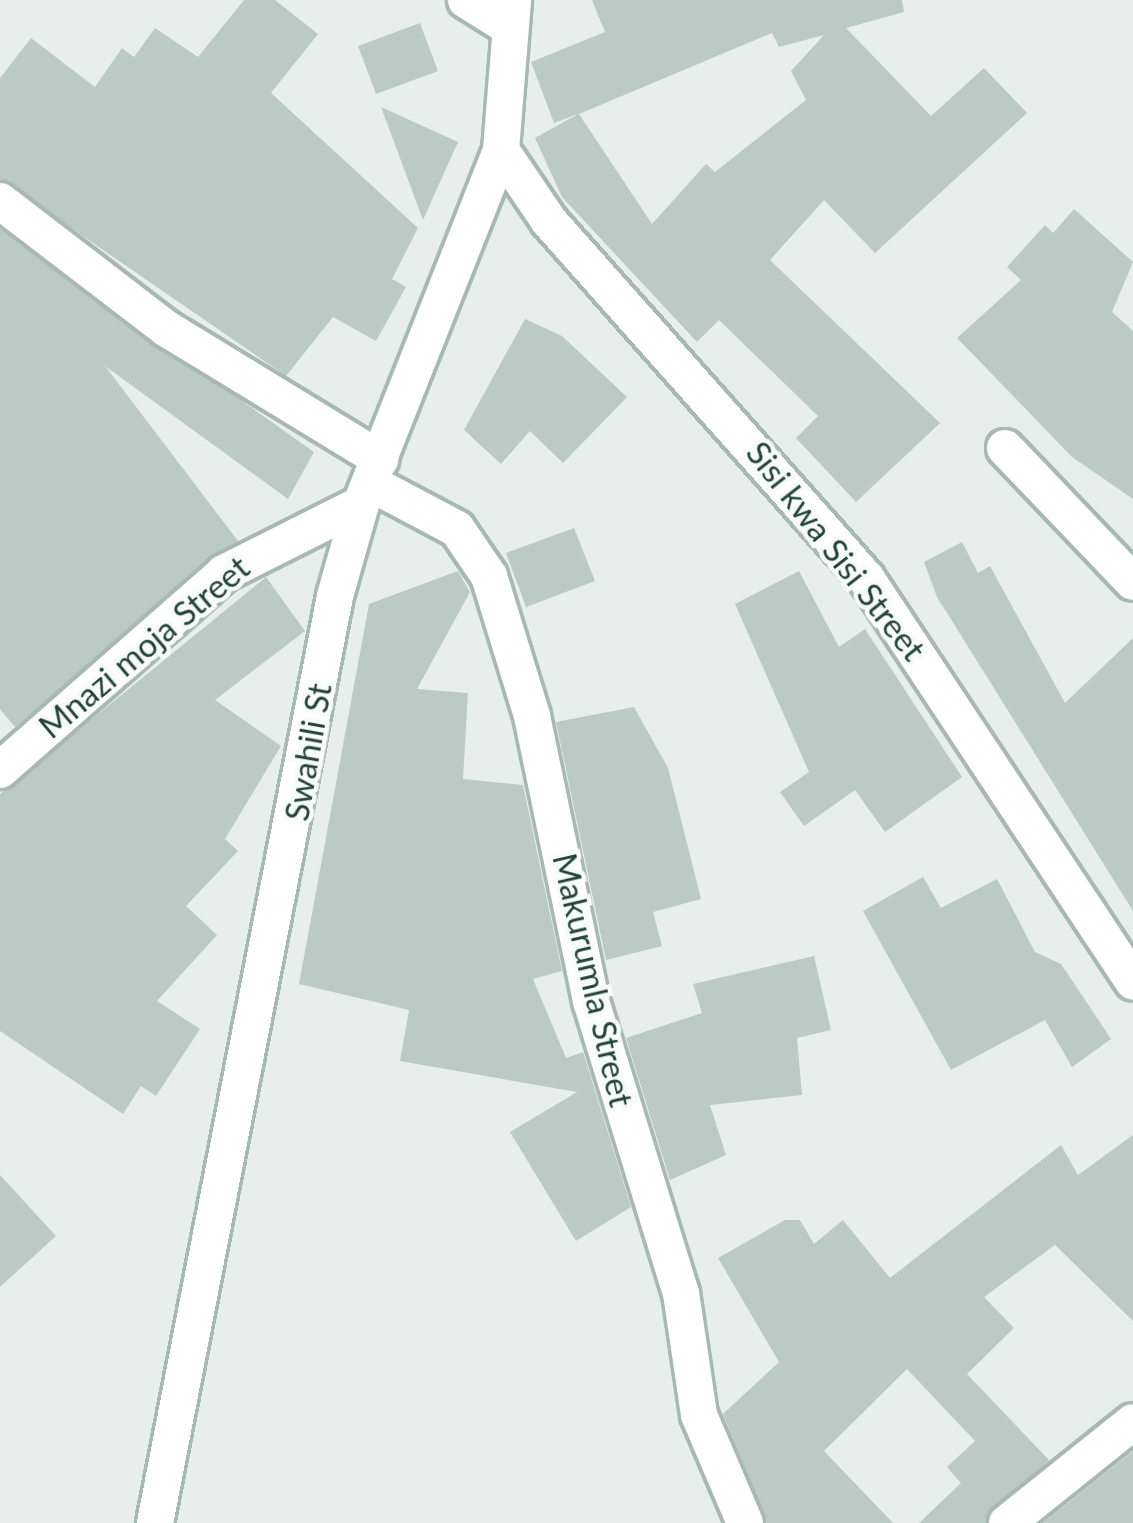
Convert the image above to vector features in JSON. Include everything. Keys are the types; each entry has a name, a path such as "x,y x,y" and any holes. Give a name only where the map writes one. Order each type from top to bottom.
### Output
{"street":[{"path":"466,0 510,13"},
{"name":"Swahili St","path":"155,1523 371,482 501,150 510,13"},
{"name":"Sisi kwa Sisi Street","path":"501,150 549,221 866,578 1133,982"},
{"name":"Makurumla Street","path":"0,201 371,482 457,529 489,576 532,716 591,1001 681,1293 714,1472 745,1523"},
{"path":"1005,448 1133,582"},
{"name":"Mnazi moja Street","path":"0,770 224,573 371,482"},
{"path":"1006,1523 1133,1422"}],"building":[{"path":"244,0 275,0 318,34 271,93 418,228 392,279 406,287 376,341 333,317 286,376 0,179 0,78 31,38 95,87 122,48 134,57 155,28 198,57"},
{"path":"592,0 902,0 904,12 846,28 931,116 984,68 1027,113 875,253 824,200 770,260 940,423 856,502 796,438 818,416 719,320 697,342 562,197 535,138 578,114 554,123 531,62 605,32","holes":["772,33 779,47 824,35 791,71 806,100 715,172 706,164 652,224 579,114"]},
{"path":"420,23 438,71 376,94 358,46"},
{"path":"381,107 458,142 423,220"},
{"path":"1074,209 1133,262 1112,312 1133,331 1133,499 1072,457 957,338 1021,280 1007,267 1045,225 1053,233"},
{"path":"0,229 314,452 288,499 105,366 238,541 15,727 0,709"},
{"path":"525,319 562,336 627,397 563,463 530,431 501,464 464,430"},
{"path":"574,528 595,581 526,607 506,553"},
{"path":"962,542 978,573 990,566 1065,703 1133,638 1133,911 937,597 924,562"},
{"path":"458,571 470,592 417,689 468,693 463,779 523,785 562,971 533,979 566,1058 583,1052 631,1207 576,1241 510,1132 577,1092 400,1061 409,1010 299,984 369,604"},
{"path":"799,571 839,647 865,629 962,777 885,832 855,790 804,826 780,792 809,772 735,604"},
{"path":"266,577 305,631 215,700 281,746 225,839 238,851 186,906 217,935 157,1001 200,1029 156,1096 141,1086 123,1114 0,1031 0,794"},
{"path":"634,707 668,768 701,899 653,912 662,946 606,960 556,722"},
{"path":"923,877 941,908 997,879 1035,952 1061,964 1111,1039 1072,1067 1045,1020 951,1070 863,911"},
{"path":"814,956 831,1030 797,1038 802,1095 710,1105 726,1155 670,1180 626,1038 702,1013 693,984"},
{"path":"1133,1135 1133,1321 1055,1245 984,1297 1014,1328 967,1374 1049,1460 985,1523 919,1523 961,1483 947,1467 975,1441 907,1369 824,1451 893,1523 767,1523 723,1414 779,1362 718,1258 785,1220 800,1220 814,1244 843,1220 890,1278 1061,1145 1078,1175"},
{"path":"0,1175 56,1236 0,1287"},
{"path":"1133,1451 1133,1523 1043,1523"}]}
